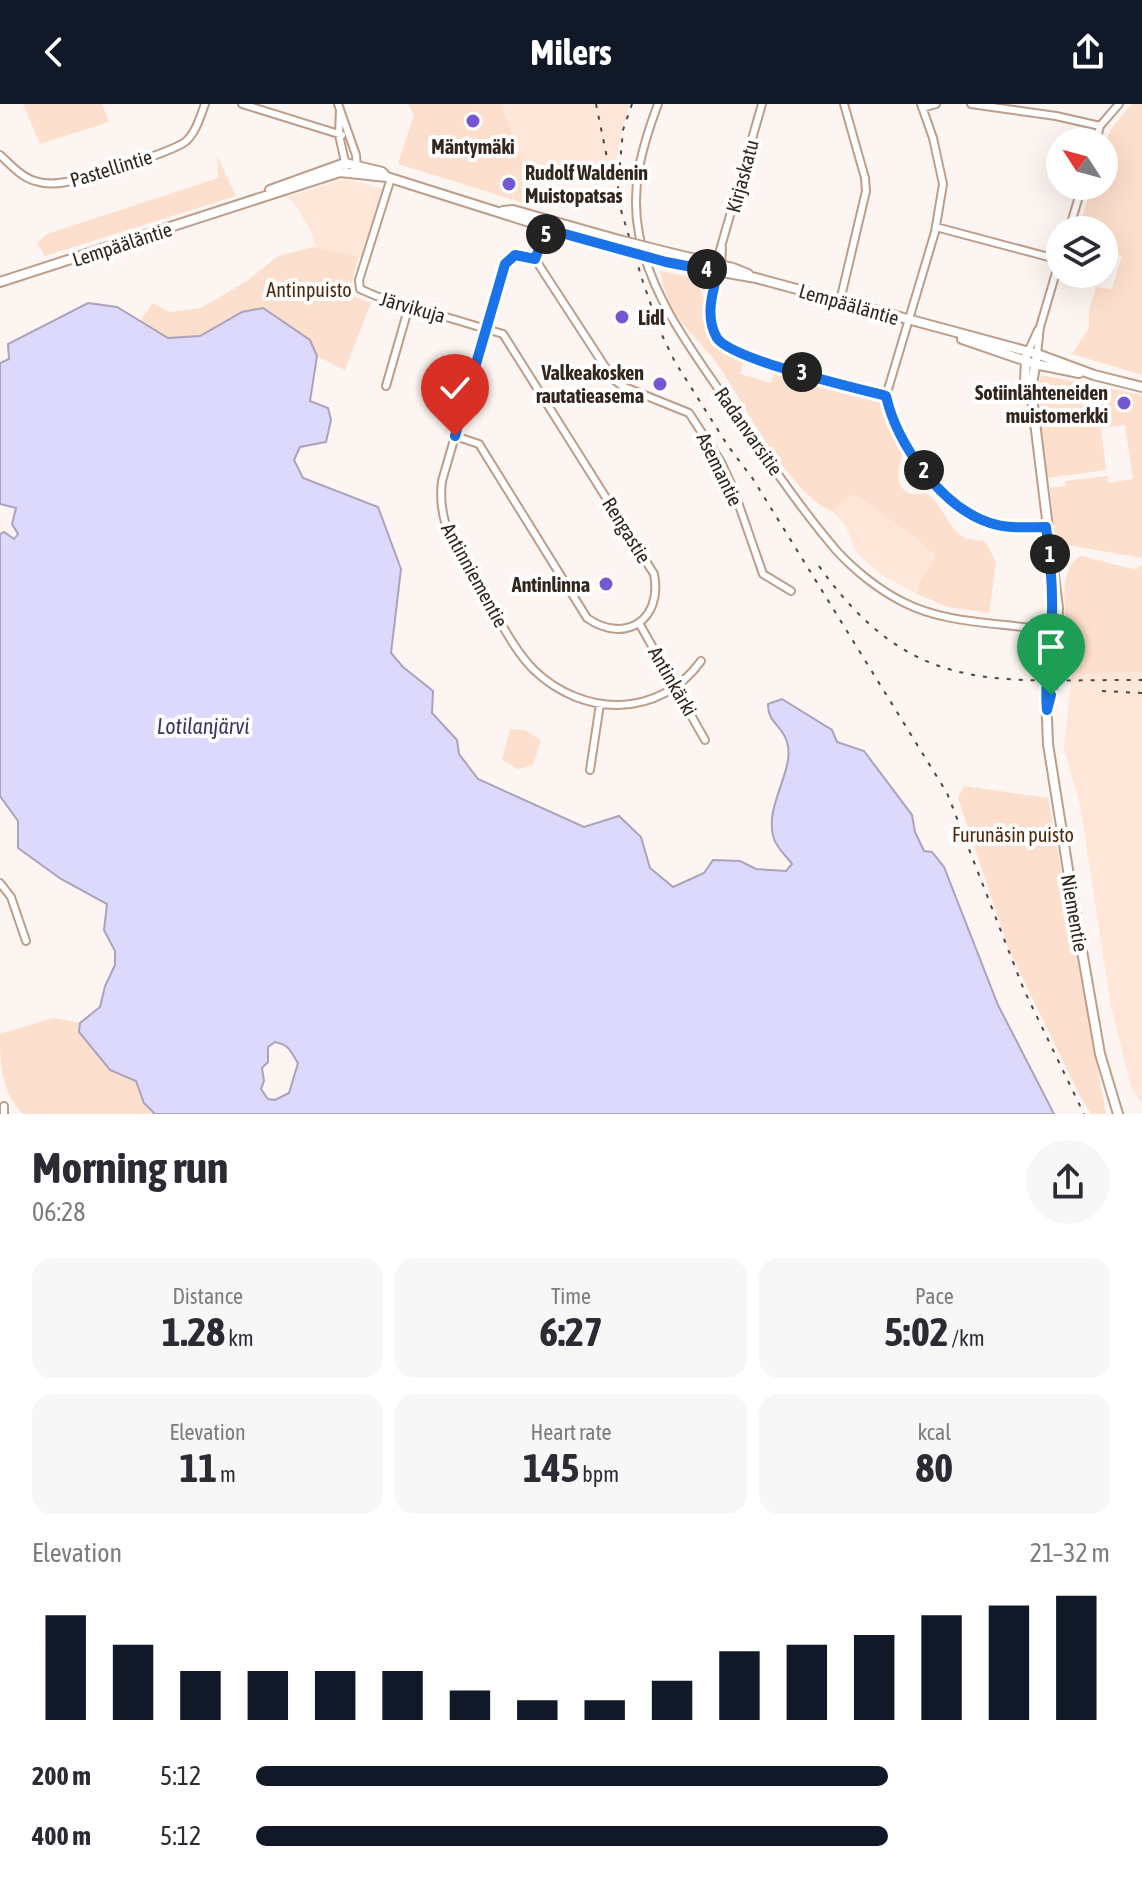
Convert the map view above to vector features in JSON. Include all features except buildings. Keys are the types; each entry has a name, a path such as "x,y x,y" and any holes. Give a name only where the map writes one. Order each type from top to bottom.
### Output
{"main road":[{"name":"Lempääläntie","path":"244,203 265,192 345,163 357,169"},
{"name":"Lempääläntie","path":"0,282 357,169 382,172 389,177 502,211 513,210 544,225 621,251 666,262 718,267"},
{"name":"Lempääläntie","path":"544,225 662,251 943,331 1031,358 1058,370 1142,387"},
{"name":"Niementie","path":"1031,358 1032,410 1053,572 1055,628 1047,710 1048,744 1100,1054 1118,1114"}],"street":[{"name":"Pastellintie","path":"0,155 32,181 68,182 170,150 186,141 197,126 205,104"},
{"path":"242,104 339,135 349,134"},
{"name":"Radanvarsitie","path":"658,104 635,184 639,234 672,318 765,456 837,550 862,575 900,601 931,614 1055,628"},
{"name":"Kirjaskatu","path":"762,104 722,248 710,310 713,329 724,345 768,363 886,396"},
{"path":"840,301 866,191 844,104"},
{"path":"936,104 922,106 943,184 936,227 886,396 891,416 908,451 946,495 981,520 992,524 1046,527"},
{"path":"971,104 1056,116 1100,126 1119,104"},
{"path":"339,106 339,135 345,163"},
{"path":"339,106 357,169"},
{"name":"Järvikuja","path":"389,177 359,285 367,294 486,328"},
{"path":"535,259 544,225"},
{"path":"936,227 1046,255"},
{"name":"Antinniementie","path":"535,259 515,255 507,260 442,481 440,497 444,526 519,651 533,669 569,694 600,704 643,703 659,698 676,687"},
{"name":"Asemantie","path":"535,259 613,379 622,386 689,413 721,462 733,488 763,574 791,591"},
{"path":"1031,358 1051,288"},
{"path":"386,386 409,306"},
{"name":"Rengastie","path":"486,328 503,334 516,351 654,574 658,590 655,605 639,623"},
{"path":"455,436 479,444 587,618 609,630 639,623"},
{"name":"Antinkärki","path":"639,623 705,740"},
{"path":"676,687 701,661"},
{"path":"590,770 600,704"},
{"path":"0,883 11,897 26,941"}],"shaded area":[{"path":"501,104 629,104 616,158 616,184 530,182"},
{"path":"346,179 383,189 361,258 316,248 310,229 287,197"},
{"path":"850,495 864,497 878,511 901,523 935,558 918,586 917,594 879,573 856,552 846,527 834,512"},
{"path":"1142,672 1142,1104 1131,1087 1111,1006 1080,805 1064,748 1072,674"}],"green space":[{"path":"23,104 102,104 109,122 40,144"},
{"path":"408,104 501,104 530,182 530,205 398,164 414,115"},
{"path":"1132,104 1142,104 1142,375 1072,354 1089,328 1089,310 1096,288 1118,288 1122,256 1118,254 1118,216 1082,216 1088,200 1118,200 1118,128 1113,128"},
{"path":"217,156 236,196 45,256 37,243 47,234 218,178"},
{"name":"Antinpuisto","path":"313,247 358,257 349,294 371,303 345,370 317,356 310,340 242,312 200,336 168,338 139,322 153,303 169,312 201,308 247,281 278,256"},
{"path":"660,271 691,277 698,283 704,298 703,317 716,347 744,359 740,374 771,383 775,369 883,399 897,434 907,449 898,473 902,488 931,497 959,534 967,539 985,541 996,562 989,613 948,607 917,594 918,586 935,557 910,533 864,499 850,495 834,512 803,490 773,452 714,360 678,317 664,289"},
{"path":"1041,375 1142,395 1142,558 1056,543 1050,488 1065,486 1065,481 1107,476 1109,483 1133,479 1125,425 1101,428 1106,470 1047,478 1037,392"},
{"path":"1081,556 1136,570 1142,564 1142,672 1072,674 1064,594 1071,565"},
{"path":"510,729 524,730 541,740 533,765 518,769 502,760"},
{"name":"Furunäsin puisto","path":"964,786 1048,798 1106,1114 1091,1114 1080,1096 1009,950 958,798"},
{"path":"53,1018 80,1023 79,1032 110,1070 136,1081 144,1103 155,1114 23,1114 6,1087 1,1067 0,1034"}],"water":[{"name":"Lotilanjärvi","path":"88,303 117,307 168,338 200,336 242,312 263,308 310,340 317,356 310,401 328,408 331,420 326,442 300,447 294,460 303,478 378,507 401,569 391,653 433,691 432,713 457,740 459,754 478,779 584,827 619,816 641,837 650,868 673,887 704,873 713,860 740,861 756,869 786,871 792,864 775,842 772,827 789,753 785,737 768,710 768,704 782,699 832,730 837,742 864,751 912,815 915,832 924,851 932,852 944,867 998,1005 1054,1114 155,1114 144,1103 136,1081 110,1070 79,1032 80,1023 100,1007 115,965 115,951 104,930 107,904 61,879 18,848 18,821 0,796 0,534 4,532 14,539 18,534 12,524 16,508 0,504 0,363 9,359 8,344","holes":["275,1042 289,1049 298,1063 289,1093 275,1100 268,1099 261,1089 264,1081 262,1068 268,1062 268,1047"]}],"railway":[{"path":"596,104 612,182"},
{"path":"632,104 623,130 618,187 620,207 660,331 675,362 728,446 753,479 947,793 1024,990 1084,1114"},
{"path":"819,566 854,609 889,640 925,660 962,672 1001,679 1142,680"},
{"path":"1102,691 1142,693"}],"place":[{"name":"Mäntymäki","path":"473,121"},
{"name":"Rudolf Waldenin Muistopatsas","path":"509,184"},
{"name":"Lidl","path":"622,317"},
{"name":"Valkeakosken rautatieasema","path":"660,384"},
{"name":"Sotiinlähteneiden muistomerkki","path":"1124,403"},
{"name":"Antinlinna","path":"606,584"}],"route":[{"path":"455,436 505,264 515,255 535,259 547,229 621,251 718,272 710,310 713,329 724,345 768,363 886,396 891,416 908,451 946,495 981,520 992,524 1046,527 1053,572 1047,710 1051,695"}]}
